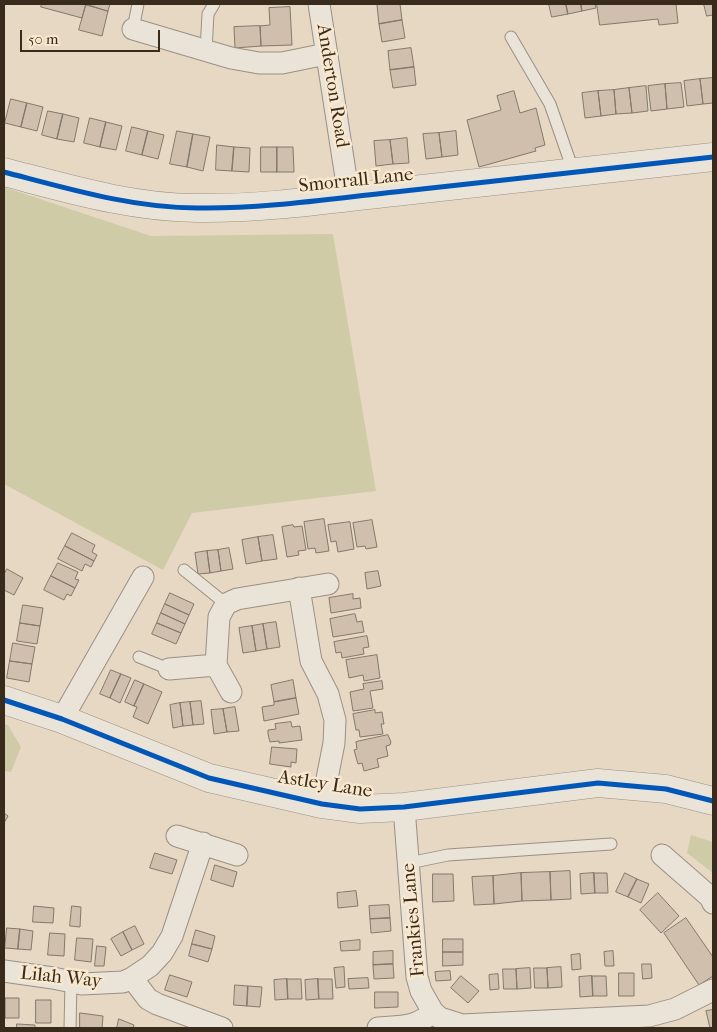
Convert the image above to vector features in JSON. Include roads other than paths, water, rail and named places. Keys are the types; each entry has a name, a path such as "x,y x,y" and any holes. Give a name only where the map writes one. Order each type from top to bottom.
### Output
{"street":[{"name":"Anderton Road","path":"320,4 349,197"},
{"path":"133,28 232,58 259,63 282,63 326,54"},
{"name":"Smorrall Lane","path":"4,172 56,186 143,204 196,208 248,206 349,197 713,157"},
{"path":"62,719 143,577"},
{"path":"231,692 216,665 219,617 226,604 237,599 328,584"},
{"path":"298,588 310,661 328,694 335,720 334,743 322,804"},
{"path":"169,669 216,665"},
{"name":"Astley Lane","path":"4,700 62,719 209,778 322,804 360,809 404,807 598,783 666,789 713,801"},
{"name":"Frankies Lane","path":"404,807 417,977 421,991 433,1012"},
{"path":"177,836 237,855"},
{"path":"203,843 172,936 162,953 150,966 132,978 148,999 222,1028"},
{"path":"662,855 710,897 713,903"},
{"name":"Lilah Way","path":"4,971 82,984 108,984 123,982 132,978"},
{"path":"378,1028 413,1025 424,1020 433,1012 440,1018 462,1025 595,1023 649,1016 675,1009 713,990"}],"lane":[{"path":"133,28 138,4"},
{"path":"206,50 208,14 214,4"},
{"path":"511,37 550,104 574,173"},
{"path":"184,570 226,604"},
{"path":"139,657 169,669"},
{"path":"408,863 448,855 611,844"},
{"path":"70,1028 71,982"}]}
